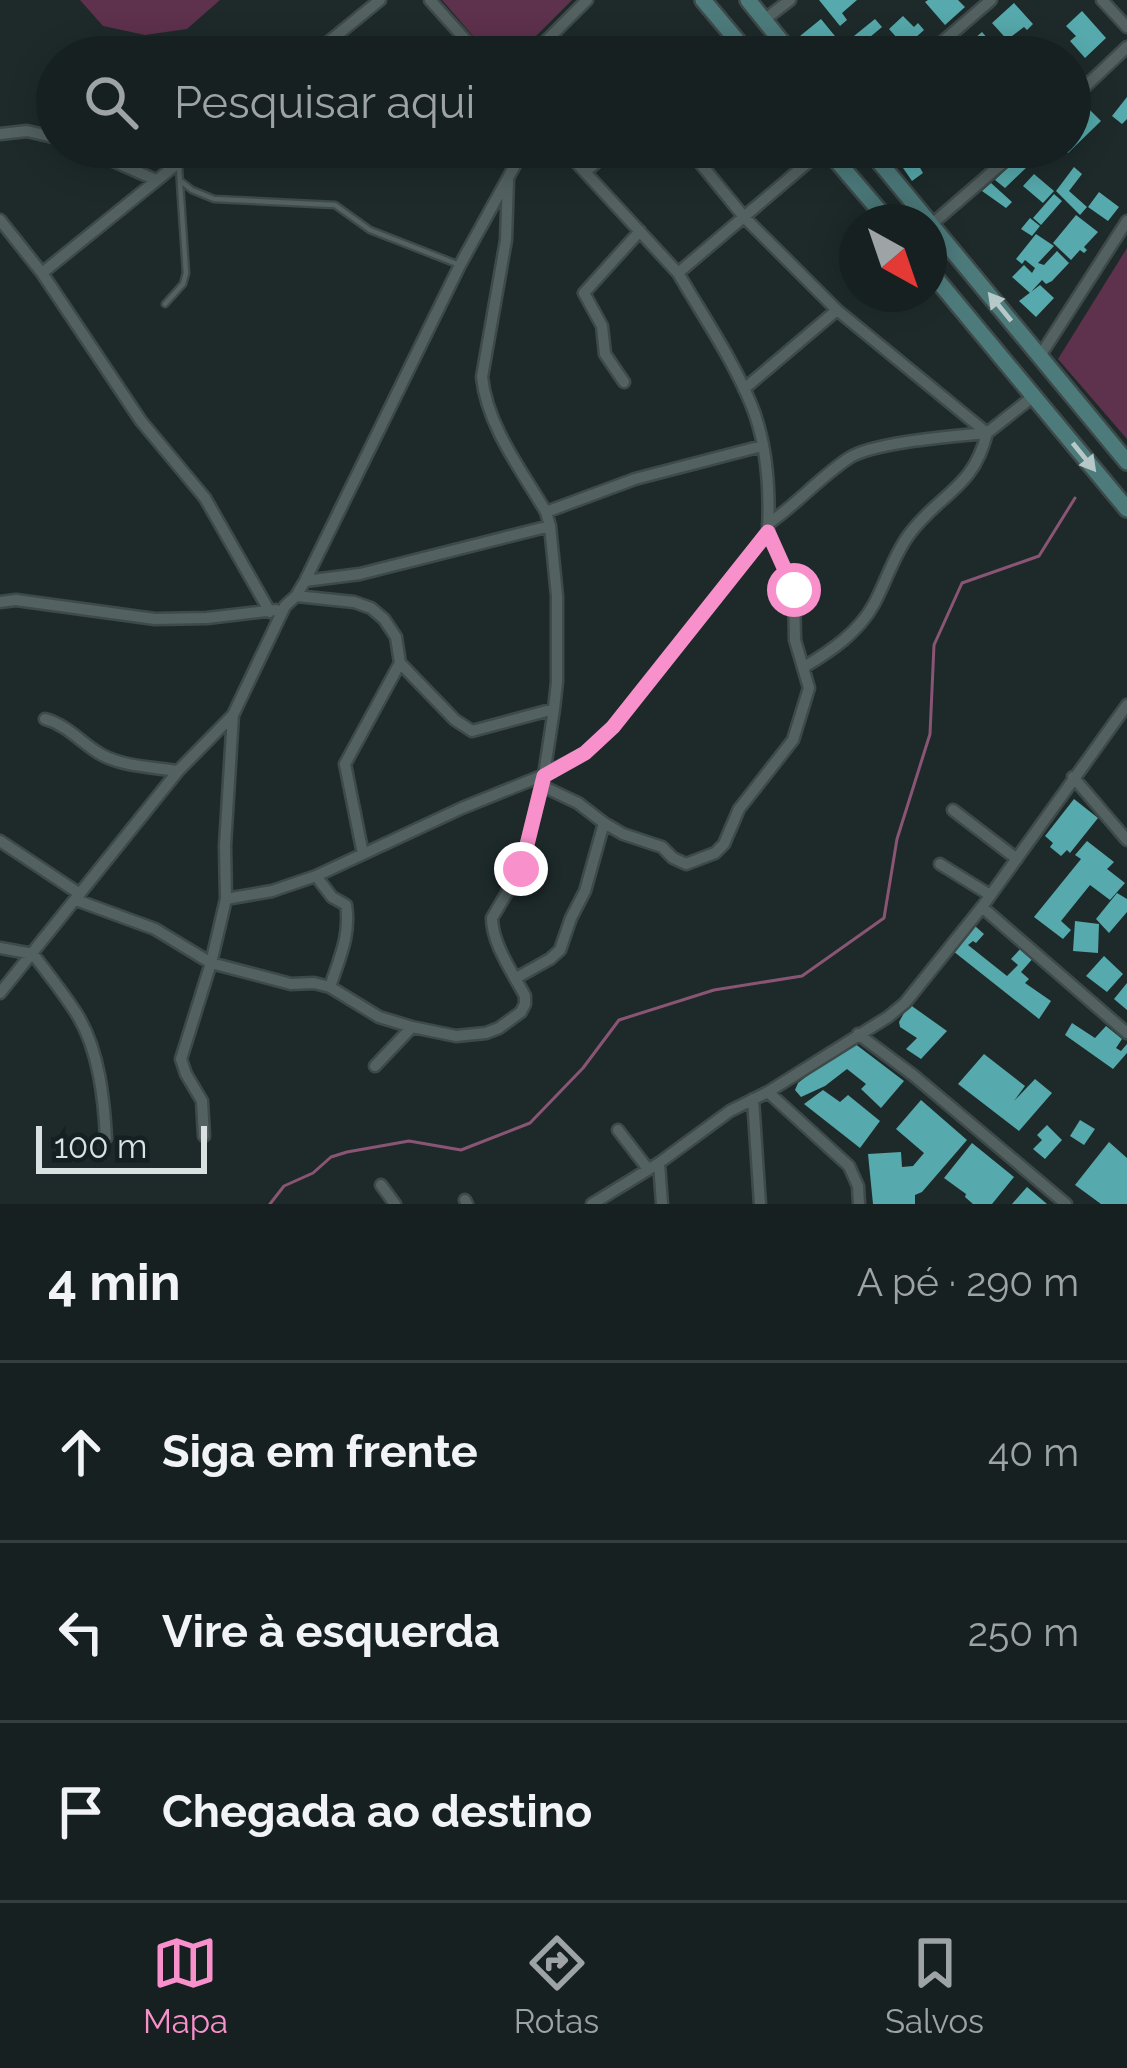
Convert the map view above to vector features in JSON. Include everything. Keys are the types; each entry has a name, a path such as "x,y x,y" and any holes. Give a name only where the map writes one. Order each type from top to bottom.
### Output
{"main road":[{"path":"703,0 734,36"},
{"path":"748,0 777,36"},
{"path":"843,168 874,204"},
{"path":"885,168 915,204"},
{"path":"947,242 1127,462"},
{"path":"947,291 1127,509"}],"street":[{"path":"336,36 380,0"},
{"path":"430,0 462,36"},
{"path":"551,36 587,0"},
{"path":"764,20 790,0"},
{"path":"950,36 992,0"},
{"path":"1102,0 1127,27"},
{"path":"1091,81 1127,47"},
{"path":"0,134 36,133"},
{"path":"132,168 156,180"},
{"path":"42,273 172,168"},
{"path":"0,602 37,602 154,619 270,612 285,606 305,581 460,265 515,168"},
{"path":"543,781 604,824 662,847 686,864 716,853 724,844 743,804 793,740 808,688 795,640 794,590 768,528 762,446 752,406 678,273 582,168"},
{"path":"586,172 591,168"},
{"path":"704,168 744,217 837,310 987,433"},
{"path":"678,273 801,168"},
{"path":"947,211 997,168"},
{"path":"0,841 78,897 155,929 211,963 293,985 330,987 379,1017 456,1036 486,1033 520,1012 525,996 492,918 521,869 543,781 557,682 557,596 546,512 497,428 483,391 506,241 508,180"},
{"path":"0,220 42,273 141,421 205,498 270,612"},
{"path":"1040,356 1127,221"},
{"path":"624,382 605,354 602,326 584,293 640,231"},
{"path":"744,389 837,310"},
{"path":"226,899 272,891 316,876 462,808 543,781 613,727 768,528 823,478 859,452 987,433 1035,395"},
{"path":"804,667 840,644 872,609 905,540 966,480 987,433"},
{"path":"546,512 635,479 762,446"},
{"path":"305,581 360,574 550,526"},
{"path":"296,596 371,608 396,637 400,663 455,720 472,731 554,710"},
{"path":"0,993 178,771 233,716 285,606"},
{"path":"363,854 344,764 400,663"},
{"path":"592,1204 730,1111 768,1092 905,1003 982,907 1127,705"},
{"path":"203,1136 202,1101 181,1059 226,899 233,716"},
{"path":"45,719 63,725 114,760 178,771"},
{"path":"1073,777 1127,840"},
{"path":"953,810 1017,859"},
{"path":"516,978 560,950 585,891 604,824"},
{"path":"940,864 990,895"},
{"path":"316,876 332,897 346,905 347,912 343,950 330,987"},
{"path":"982,907 1127,1033"},
{"path":"0,948 33,953 80,1018 105,1110 106,1138"},
{"path":"375,1066 412,1027"},
{"path":"858,1034 1066,1204"},
{"path":"768,1092 849,1166 858,1186 859,1204"},
{"path":"753,1099 760,1204"},
{"path":"619,1130 654,1166 662,1204"},
{"path":"381,1185 395,1204"}],"lane":[{"path":"166,304 186,273 179,168"},
{"path":"182,182 214,199 335,205 370,230 460,265"}],"shaded area":[{"path":"80,0 220,0 187,29 145,35 103,26"},
{"path":"442,0 572,0 536,36 473,36"},
{"path":"1127,248 1127,439 1058,359"}],"building":[{"path":"819,0 857,0 842,13 847,20 840,26"},
{"path":"958,0 965,7 945,25 925,2"},
{"path":"1014,3 1033,24 1004,36 992,23"},
{"path":"1082,11 1106,38 1091,52 1091,36 1076,36 1066,26"},
{"path":"903,16 924,30 917,36 895,36 889,29"},
{"path":"821,19 835,36 800,36"},
{"path":"875,19 882,27 871,36 854,36"},
{"path":"1127,97 1127,119 1122,124 1112,116"},
{"path":"1091,111 1101,121 1091,131"},
{"path":"903,168 920,168 923,173 912,181"},
{"path":"1007,168 1026,168 1005,188 995,180"},
{"path":"1075,168 1082,174 1069,191 1087,207 1080,215 1056,191"},
{"path":"1034,174 1054,191 1043,203 1023,186"},
{"path":"991,183 1012,202 1006,208 982,191"},
{"path":"1099,192 1119,207 1108,221 1088,207"},
{"path":"1054,194 1062,201 1041,225 1033,218"},
{"path":"1076,215 1098,232 1084,247 1087,250 1080,250 1071,260 1053,243"},
{"path":"1030,218 1040,226 1032,236 1021,229"},
{"path":"1036,234 1054,246 1038,263 1044,265 1057,251 1069,263 1052,281 1042,280 1030,293 1012,277 1024,265 1032,273 1035,268 1016,259"},
{"path":"1040,285 1054,298 1036,317 1019,301"},
{"path":"1074,799 1098,818 1070,853 1067,850 1061,856 1045,836"},
{"path":"1087,841 1114,862 1107,869 1125,883 1110,900 1090,885 1061,921 1071,930 1063,939 1034,917 1081,859 1075,855"},
{"path":"1117,893 1127,899 1127,912 1109,933 1096,919"},
{"path":"1075,921 1099,924 1098,953 1073,951"},
{"path":"975,926 984,934 968,945 1007,976 1018,965 1011,959 1023,946 1035,956 1021,972 1029,979 1025,983 1051,1001 1039,1019 953,951"},
{"path":"1104,956 1123,974 1107,992 1086,976"},
{"path":"1127,983 1127,1010 1114,999"},
{"path":"909,1004 947,1031 921,1059 906,1049 917,1038 900,1027"},
{"path":"1072,1023 1095,1038 1106,1026 1122,1039 1116,1048 1121,1051 1127,1044 1127,1053 1113,1069 1065,1035"},
{"path":"854,1043 904,1081 881,1108 861,1089 866,1084 847,1069 801,1097 795,1090 798,1083"},
{"path":"984,1054 1025,1086 1014,1101 1035,1079 1052,1093 1019,1131 958,1084"},
{"path":"823,1090 840,1102 848,1095 880,1121 860,1148 804,1104"},
{"path":"921,1100 967,1140 915,1195 915,1204 873,1204 868,1154 901,1152 902,1167 913,1166 924,1153 896,1129"},
{"path":"1080,1120 1095,1129 1084,1145 1070,1136"},
{"path":"1047,1125 1062,1140 1045,1159 1033,1149"},
{"path":"1109,1142 1127,1158 1127,1204 1101,1204 1075,1185"},
{"path":"972,1143 1014,1177 992,1204 973,1204 944,1178"},
{"path":"1027,1187 1047,1204 1012,1204"}],"waterway":[{"path":"270,1204 284,1186 347,1152 409,1141 461,1150 530,1123 583,1068 619,1020 714,990 802,976 884,918 897,839 930,734 934,645 962,583 1039,556 1075,498"}],"route":[{"path":"521,869 544,776 585,753 613,727 768,532 794,590"}]}
